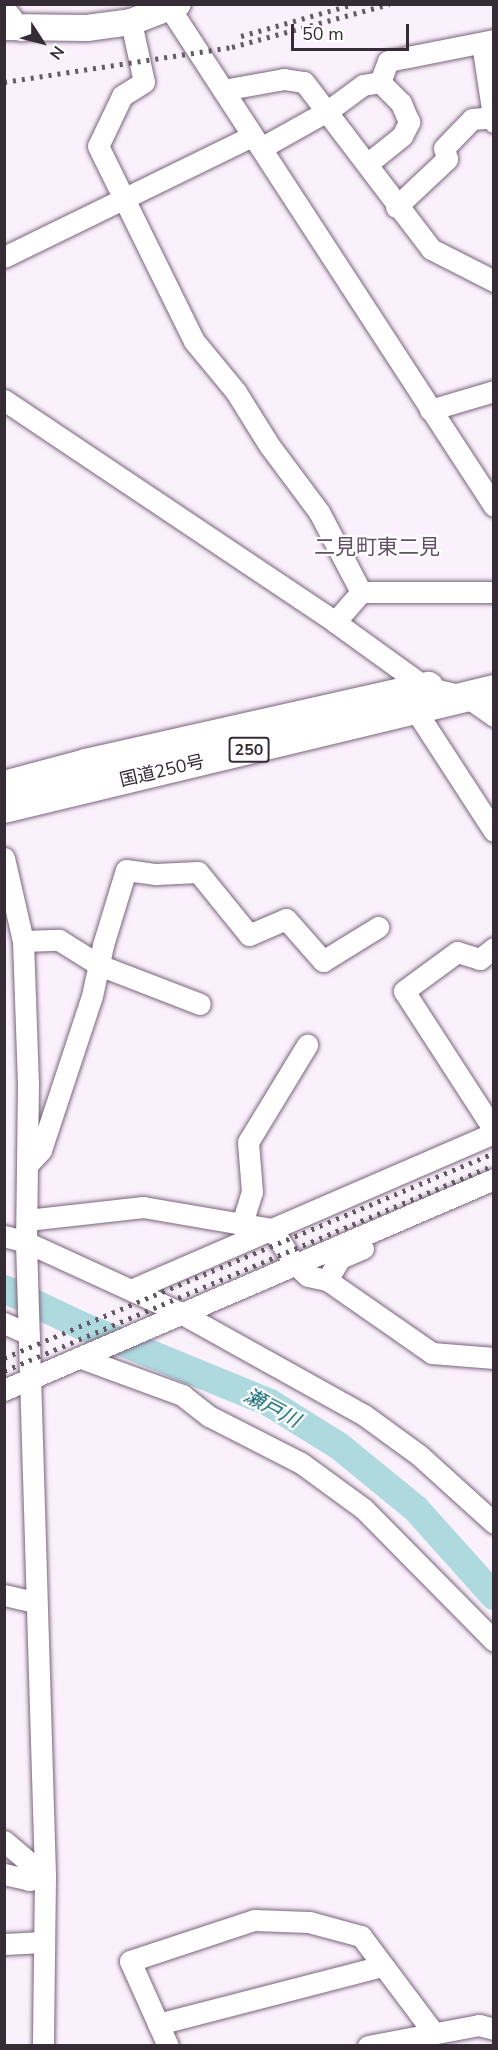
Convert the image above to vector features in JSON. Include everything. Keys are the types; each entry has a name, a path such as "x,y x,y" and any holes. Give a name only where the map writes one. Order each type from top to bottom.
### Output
{"highway":[{"name":"国道250号","path":"4,808 421,699 494,670"},
{"name":"国道250号","path":"4,786 87,764 421,699 480,694"}],"main road":[{"path":"13,29 131,22 171,6"}],"street":[{"path":"171,6 223,90 494,506"},
{"path":"4,8 13,29"},
{"path":"131,22 144,82 122,96 98,146 126,196 194,341 236,392 269,445 319,512 361,592"},
{"path":"380,82 388,61 488,42 494,122"},
{"path":"223,90 284,79 304,82 328,110 396,207 431,249 494,281"},
{"path":"4,257 126,196 328,110 363,85 380,82"},
{"path":"367,164 402,136 409,122 401,103 380,82"},
{"path":"396,207 447,159 444,148 472,119 493,117"},
{"path":"430,410 494,391"},
{"path":"4,400 335,622 421,699 494,831"},
{"path":"335,622 361,592 494,592"},
{"path":"480,694 494,716"},
{"path":"4,858 23,941 29,1163 26,1242 29,1379 45,1876 43,2046"},
{"path":"29,1163 41,1150 126,870 156,874 198,872 249,935 286,919 322,961 378,927"},
{"path":"23,941 59,940 99,965 200,1004"},
{"path":"131,1290 494,1132 404,991 457,952 480,959 494,948"},
{"path":"242,1224 252,1192 248,1142 307,1045"},
{"path":"4,1390 81,1358 179,1312 494,1179"},
{"path":"27,1220 143,1207 272,1229 294,1263 308,1276 327,1280 432,1353 494,1358"},
{"path":"327,1280 340,1258 397,1231"},
{"path":"4,1236 26,1242 179,1312 364,1414 419,1455 494,1523"},
{"path":"4,1323 29,1334"},
{"path":"4,1342 29,1334"},
{"path":"81,1358 182,1395 209,1416 301,1463 363,1509 494,1641"},
{"path":"4,1595 35,1602"},
{"path":"4,1841 45,1876"},
{"path":"4,1874 29,1881 45,1876"},
{"path":"168,2046 130,1961 254,1920 309,1922 361,1936 433,2032"},
{"path":"4,1944 44,1942"},
{"path":"158,2024 383,1966"},
{"path":"368,2046 479,2025 494,2029"}],"waterway":[{"name":"瀬戸川","path":"4,1289 80,1325 270,1403 339,1446 416,1509 494,1596"}],"railway":[{"path":"241,36 354,4"},
{"path":"4,82 232,47 389,4"},
{"path":"4,1358 494,1153"},
{"path":"4,1371 494,1165"}],"district":[{"name":"二見町東二見","path":"377,547"}]}
